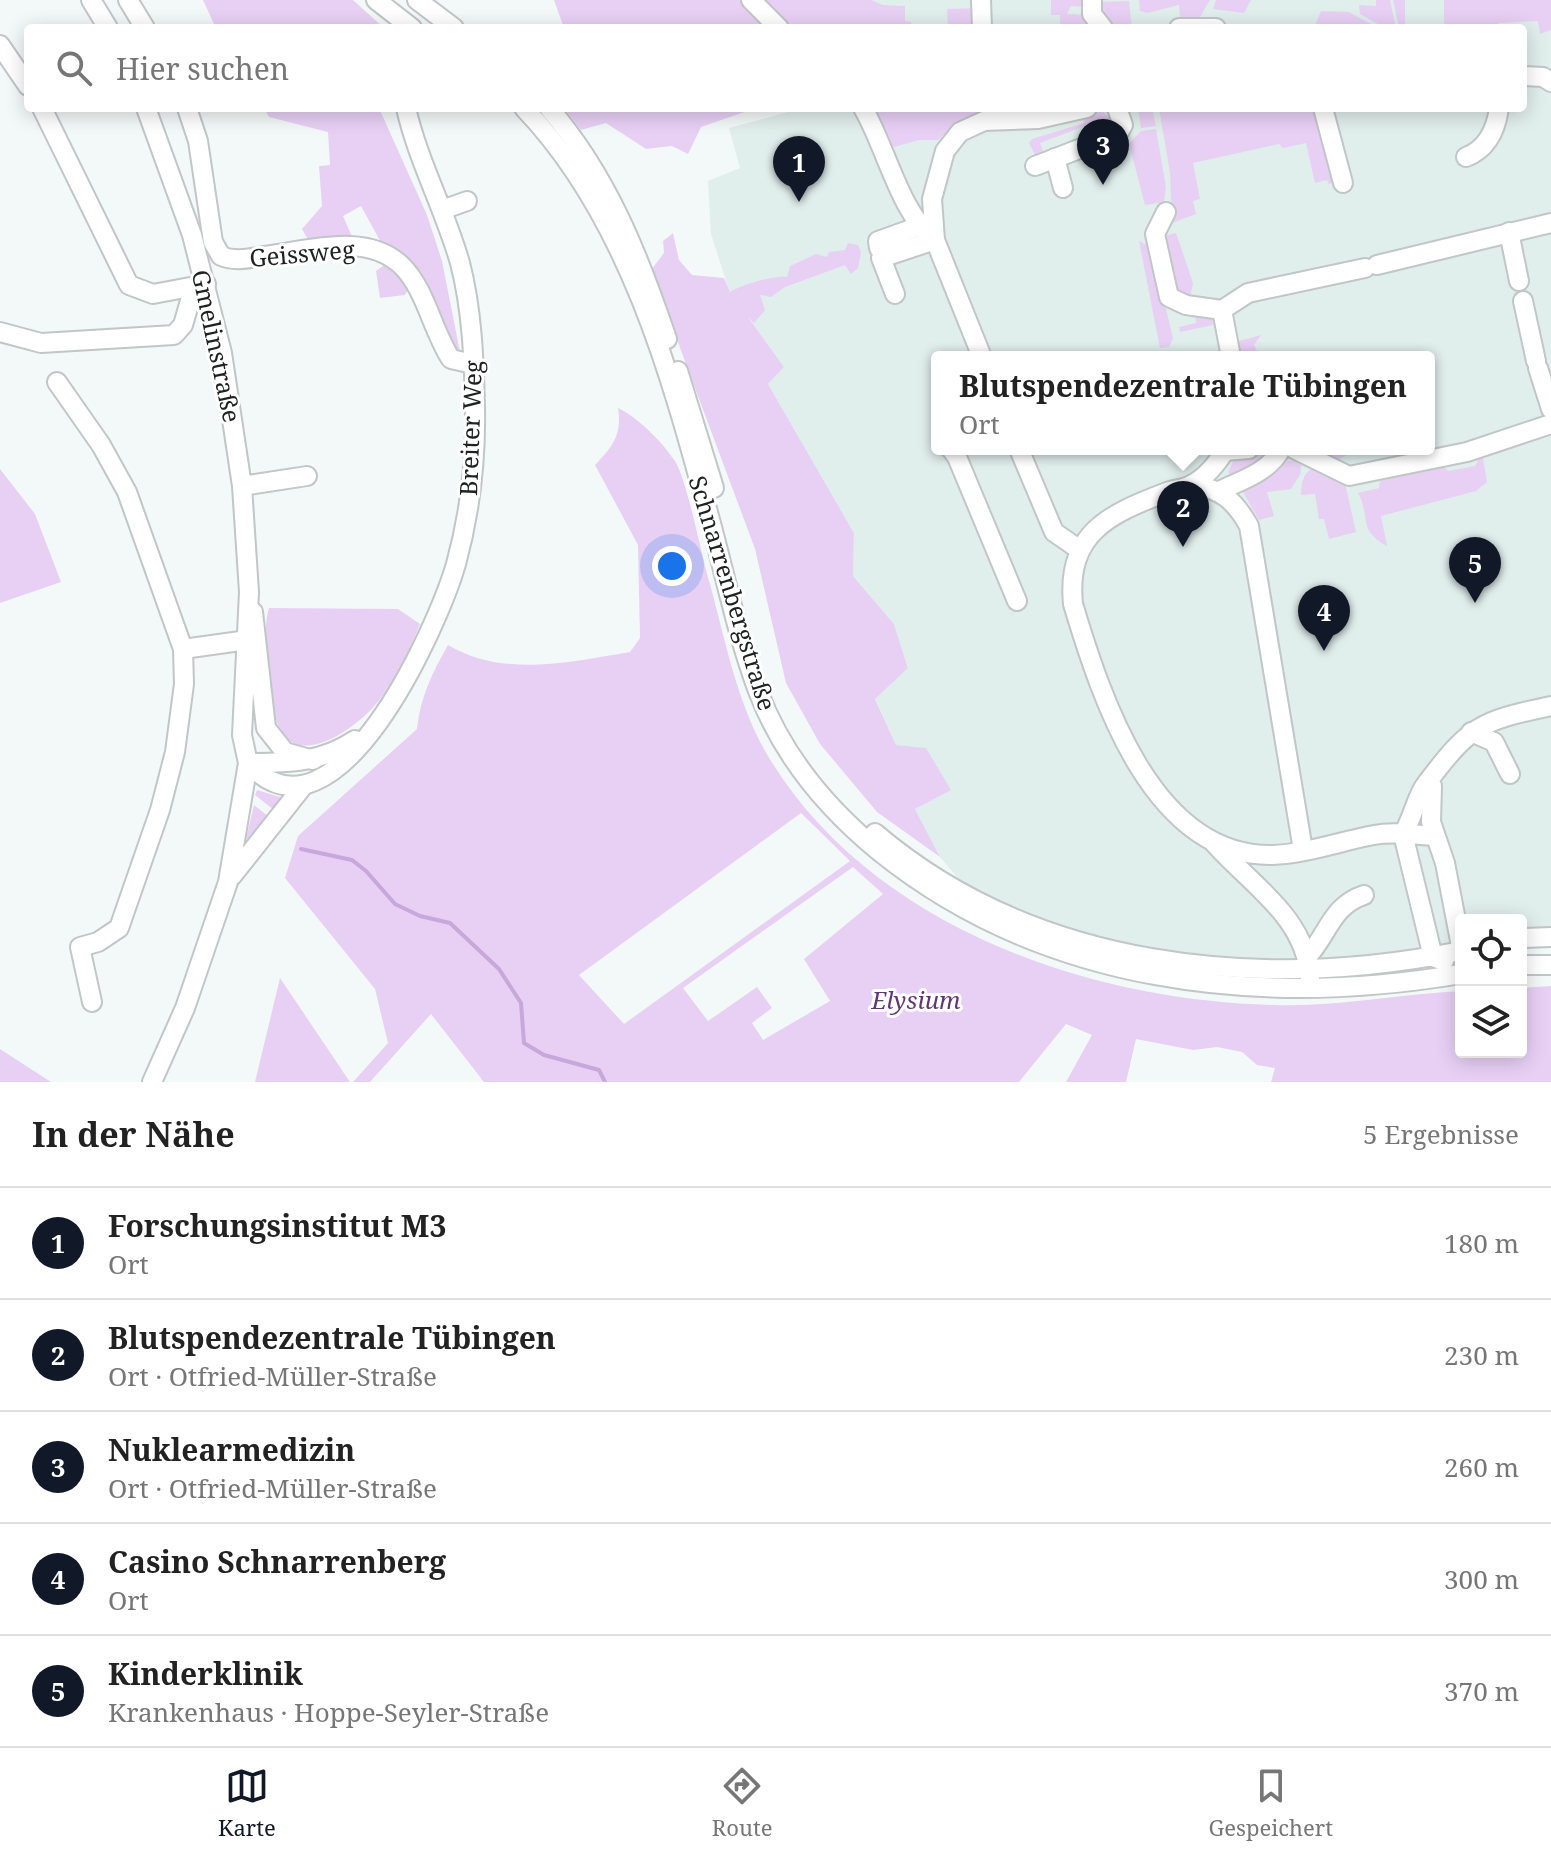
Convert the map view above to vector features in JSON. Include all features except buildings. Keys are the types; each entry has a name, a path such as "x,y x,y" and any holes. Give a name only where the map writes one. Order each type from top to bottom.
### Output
{"street":[{"path":"91,0 106,24"},
{"path":"128,0 143,24"},
{"path":"376,0 408,24"},
{"path":"751,0 775,24"},
{"path":"981,0 982,24"},
{"path":"414,24 422,4 447,24"},
{"path":"0,45 24,80"},
{"path":"1527,76 1543,77 1551,82"},
{"path":"44,112 129,285 153,294 200,286"},
{"name":"Gmelinstraße","path":"148,112 177,188 229,391 242,486 251,639 266,728 285,752 313,760"},
{"name":"Geissweg","path":"188,112 198,141 213,242 221,256 239,259 338,246 376,250 401,265 413,280 451,359 473,364"},
{"name":"Breiter Weg","path":"304,785 343,763 409,677 436,621 455,567 472,480 473,364 460,265 408,112"},
{"name":"Schnarrenbergstraße","path":"527,112 567,160 610,234 638,294 681,419 758,689 790,756 819,793 870,844 919,881 970,913 1043,947 1116,968 1206,984 1311,988 1455,962"},
{"name":"Schnarrenbergstraße","path":"552,112 594,167 645,273 696,421 761,665 780,715 821,781 882,838 977,901 1043,929 1097,947 1213,968 1433,957"},
{"path":"865,112 883,144 917,227 935,240"},
{"path":"1035,166 1118,134 1123,125 1118,112"},
{"path":"1324,112 1343,183"},
{"path":"1466,157 1477,153 1494,133 1498,112"},
{"path":"980,351 935,240 932,199 945,151 960,132 984,114 1038,114"},
{"path":"1055,158 1063,188"},
{"path":"442,210 467,201"},
{"path":"1166,212 1155,234 1169,297 1186,305 1222,310 1248,293 1551,223"},
{"path":"879,248 878,241 917,227"},
{"path":"1509,232 1519,281"},
{"path":"895,294 881,258 935,240"},
{"path":"0,332 50,343 85,338 174,335 183,325 200,286"},
{"path":"1523,301 1537,365 1551,409"},
{"path":"1222,310 1230,351"},
{"path":"57,382 101,445 127,492 183,649 184,684 177,740 153,833 119,928 98,942 80,947 92,1002"},
{"path":"1306,455 1349,476 1467,452 1551,424"},
{"path":"956,455 1017,601"},
{"path":"1022,455 1054,532 1080,550"},
{"path":"1222,455 1191,485 1112,516 1093,531 1080,550 1071,578 1073,604 1125,740 1146,779 1165,804 1211,840 1293,923 1308,963 1311,988"},
{"path":"1219,491 1263,470 1278,455"},
{"path":"242,486 307,476"},
{"path":"1191,485 1219,491 1233,501 1249,526 1303,850"},
{"path":"183,649 251,639"},
{"name":"Gmelinstraße","path":"152,1082 185,1008 228,882 248,763 242,735 251,639"},
{"path":"1455,962 1433,957 1403,834 1414,816 1425,785 1451,749 1471,732 1498,718 1551,706"},
{"name":"Breiter Weg","path":"248,763 313,760 336,752 371,729"},
{"path":"1471,732 1494,742 1510,774"},
{"path":"248,763 269,780 288,786 304,785"},
{"path":"1432,779 1430,809 1435,836 1445,863 1455,946"},
{"name":"Gmelinstraße","path":"228,882 304,785"},
{"path":"1211,840 1264,855 1373,835 1435,836"},
{"path":"1308,963 1329,920 1352,899 1364,895"},
{"path":"1527,938 1551,937"},
{"path":"1527,965 1551,965"}],"shaded area":[{"path":"815,0 1551,0 1551,937 1527,938 1527,914 1455,914 1455,952 1336,968 1154,959 977,901 940,857 915,809 951,789 896,745 875,698 908,667 894,624 853,576 854,533 768,384 784,367 729,290 711,234 708,181 740,168 729,128 788,112 1527,112 1527,24 859,24"}],"green space":[{"path":"203,0 353,0 380,24 214,24"},
{"path":"554,0 871,0 883,5 905,6 905,21 911,24 563,24"},
{"path":"1051,0 1085,0 1084,7 1071,6 1067,14 1086,15 1093,24 1060,24 1060,15 1051,15"},
{"path":"1139,0 1210,0 1200,17 1180,17 1179,5 1147,13 1140,11"},
{"path":"1216,0 1251,0 1244,13 1213,9"},
{"path":"1376,0 1390,0 1395,24 1378,24 1360,14 1359,5 1376,6"},
{"path":"1393,0 1405,0 1405,24 1398,24"},
{"path":"1444,0 1551,0 1551,30 1540,34 1538,21 1444,24"},
{"path":"1129,1 1132,24 1106,24 1097,14 1098,2"},
{"path":"976,8 976,24 948,24 947,9"},
{"path":"1321,11 1349,12 1371,24 1316,24"},
{"path":"266,112 381,112 427,215 442,261 462,362 384,248 361,206 343,216 354,241 310,243 302,229 322,206 319,166 330,165 328,132 269,117"},
{"path":"567,112 744,112 701,127 688,154 672,146 646,149 606,123 581,130"},
{"path":"857,112 976,112 977,116 954,125 938,140 919,140 894,147"},
{"path":"1103,112 1112,120 1106,131 1101,120 1040,143 1044,155 1036,157 1029,143 1032,139 1084,123 1083,116"},
{"path":"1139,112 1153,112 1156,126 1141,128"},
{"path":"1160,112 1318,112 1336,182 1329,184 1327,180 1315,183 1306,143 1283,148 1279,144 1193,163 1200,199 1193,201 1196,214 1172,223 1170,173"},
{"path":"1156,129 1166,187 1164,202 1145,205 1129,144 1141,131"},
{"path":"673,233 679,260 692,275 724,278 730,292 758,281 787,277 790,266 816,254 827,257 829,252 845,250 848,243 858,245 861,252 858,268 851,274 845,265 785,287 771,297 760,295 765,310 754,323 748,317 784,367 768,384 854,533 853,576 894,624 908,668 875,699 896,745 926,748 951,790 915,809 940,857 877,812 820,744 786,683 755,549 651,270 664,253 663,241"},
{"path":"1176,233 1193,283 1190,298 1178,297 1164,236"},
{"path":"1139,241 1147,245 1149,258 1155,263 1173,338 1169,347 1160,348"},
{"path":"386,264 410,286 405,295 380,298 376,271"},
{"path":"1195,313 1212,316 1213,325 1180,332 1179,327 1196,323"},
{"path":"1261,335 1254,345 1257,351 1239,351 1239,341"},
{"name":"Elysium","path":"618,408 642,424 675,461 689,501 734,675 760,741 814,819 866,868 926,910 991,943 1060,970 1131,988 1203,1000 1274,1005 1321,1004 1455,992 1455,1058 1527,1058 1527,988 1551,986 1551,1082 1271,1082 1275,1068 1257,1065 1242,1052 1217,1047 1193,1050 1136,1039 1126,1082 1066,1082 1092,1035 1066,1024 1019,1082 484,1082 431,1014 370,1082 353,1082 388,1043 375,989 285,878 298,836 417,729 428,686 448,645 491,661 537,665 630,652 640,638 638,545 595,465 615,440 619,426","holes":["801,813 850,861 624,1024 579,975","853,867 883,894 804,959 830,1001 763,1040 752,1023 772,1008 757,987 708,1021 683,988"]},
{"path":"1482,453 1487,482 1476,491 1381,516 1387,546 1372,534 1358,493 1379,488 1380,481 1443,466 1448,471 1475,466"},
{"path":"1254,455 1271,455 1271,458 1233,477 1228,472 1234,460"},
{"path":"1325,455 1346,455 1337,461"},
{"path":"1288,461 1302,461 1300,475 1291,489 1267,492 1274,516 1259,520 1239,485"},
{"path":"1316,466 1345,483 1356,532 1329,539 1324,519 1319,519 1315,494 1301,495 1304,478"},
{"path":"0,469 35,514 61,582 0,603"},
{"path":"269,608 398,609 420,624 397,672 372,709 332,739 302,745 290,741 277,724 274,712 266,635"},
{"path":"257,790 282,800 274,810 255,795"},
{"path":"254,805 268,816 249,840 246,839"},
{"path":"280,978 350,1082 255,1082"},
{"path":"0,1049 51,1082 0,1082"}],"waterway":[{"path":"301,849 352,860 395,904 420,916 450,923 499,969 521,1003 524,1043 544,1055 599,1070 605,1082"}],"place":[{"name":"Nuklearmedizin","path":"1103,185"},
{"name":"Forschungsinstitut M3","path":"799,202"},
{"name":"Blutspendezentrale Tübingen","path":"1183,547"},
{"name":"Kinderklinik","path":"1475,603"},
{"name":"Casino Schnarrenberg","path":"1324,651"}]}
